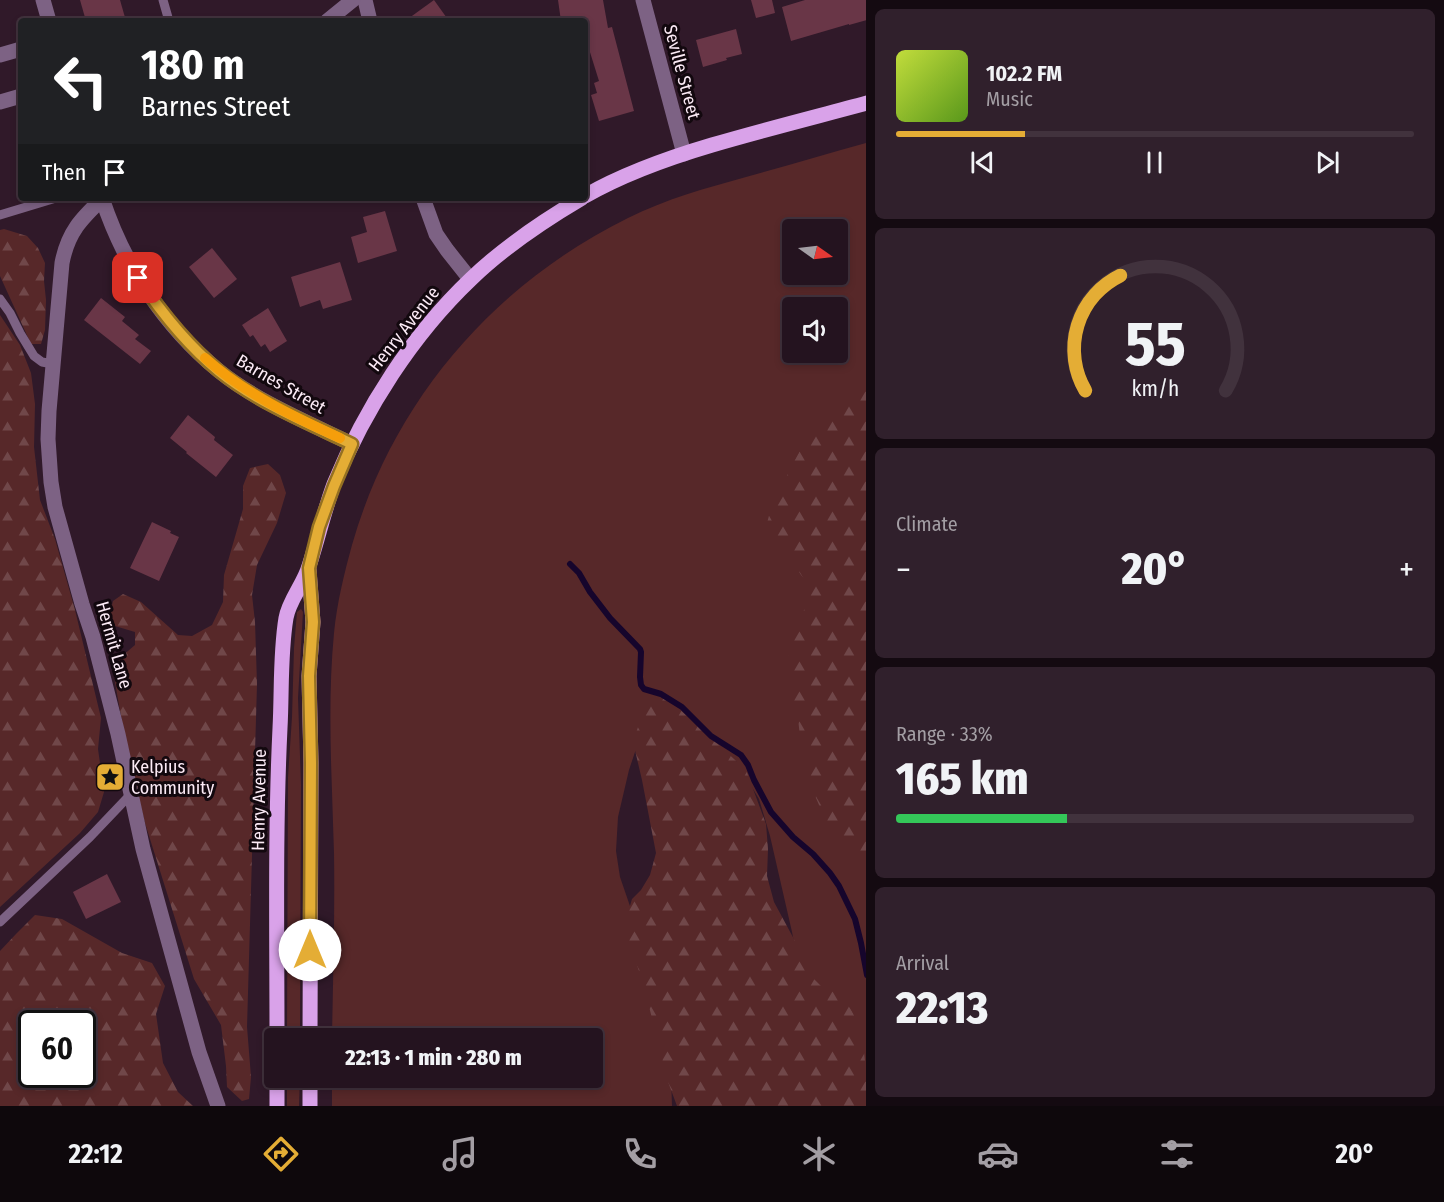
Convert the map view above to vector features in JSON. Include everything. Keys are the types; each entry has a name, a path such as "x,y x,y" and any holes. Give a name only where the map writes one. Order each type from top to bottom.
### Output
{"main road":[{"name":"Henry Avenue","path":"588,195 622,177 684,154 866,103"},
{"name":"Henry Avenue","path":"277,1028 278,786 284,644 287,616 309,568 319,527 352,444 370,410 390,376 438,314 470,279 504,250 577,201"},
{"name":"Henry Avenue","path":"309,568 313,622 309,676 310,1028"},
{"path":"277,1088 277,1106"},
{"path":"310,1088 310,1106"}],"street":[{"path":"43,0 48,18"},
{"path":"331,18 353,0"},
{"path":"364,0 369,18"},
{"name":"Seville Street","path":"643,0 684,154"},
{"path":"0,55 18,50"},
{"path":"0,102 18,97"},
{"name":"Hermit Lane","path":"100,201 74,228 65,247 60,281 48,431 51,482 55,507 93,637 118,734 130,795 167,940 199,1052 218,1106"},
{"name":"Barnes Street","path":"104,201 117,237 138,278 166,317 201,355 241,387 274,406 352,444"},
{"path":"424,201 436,234 470,279"}],"lane":[{"path":"163,0 168,18"},
{"path":"0,215 46,201"},
{"path":"0,299 34,356 42,362 53,364"},
{"path":"0,922 90,837 130,795"}],"green space":[{"path":"866,143 866,1079 801,978 770,836 759,799 736,761 639,740 618,817 616,851 620,877 631,909 671,1074 672,1106 332,1106 332,1088 603,1088 603,1028 332,1028 334,876 330,715 334,633 341,589 352,545 370,492 394,442 422,396 455,352 493,312 534,277 579,245 642,211 716,185"},
{"path":"4,229 27,236 38,248 45,263 45,330 41,344 31,344 0,276 0,230"},
{"path":"0,315 20,345 31,373 35,404 34,447 40,500 55,539 75,610 101,718 98,749 104,792 98,812 80,833 0,907"},
{"path":"866,380 866,864 854,859 829,828 813,791 801,747 797,708 791,693 788,674 789,635 803,613 811,588 792,560 782,550 767,523 774,501 802,447 822,429 854,390"},
{"path":"268,464 280,475 286,493 277,523 257,565 252,595 257,684 247,1027 251,1077 249,1099 242,1101 227,1087 221,1025 194,979 145,823 127,750 113,671 121,657 135,645 135,632 115,626 110,614 113,601 123,594 141,602 178,635 192,636 212,625 223,602 224,575 243,509 243,486 250,468"},
{"path":"301,609 303,612 298,698 301,785 300,1028 287,1028 288,777 297,612"},
{"path":"651,696 662,696 675,705 746,770 766,824 767,876 774,902 811,976 825,990 835,992 844,999 858,1024 866,1070 866,1106 677,1106 667,1079 644,986 627,935 627,916 632,899 650,875 656,853 634,746 646,703"},
{"path":"35,915 62,919 122,953 152,963 165,986 156,1014 163,1063 178,1092 193,1106 0,1106 0,951"},
{"path":"287,1088 300,1088 299,1106 287,1106"}],"building":[{"path":"80,0 120,0 125,18 85,18"},
{"path":"434,0 447,18 409,18"},
{"path":"558,0 603,0 608,28 612,27 634,111 599,121 591,95 597,93 594,83 599,81 588,49 588,18 561,18"},
{"path":"751,0 772,0 775,13 756,18"},
{"path":"805,0 866,0 866,20 791,41 782,7"},
{"path":"736,29 742,54 703,67 696,40"},
{"path":"385,211 397,251 358,263 351,237 367,232 363,217"},
{"path":"212,248 237,279 214,298 189,267"},
{"path":"340,262 352,300 323,309 320,300 300,307 291,277"},
{"path":"101,298 125,317 122,321 139,335 135,339 151,351 140,364 84,320"},
{"path":"268,308 287,341 270,352 265,344 261,347 253,335 250,337 242,325"},
{"path":"188,415 233,455 216,477 170,438"},
{"path":"152,522 179,537 159,581 130,568"},
{"path":"107,874 121,902 86,919 73,892"}],"waterway":[{"path":"570,564 579,573 610,618 640,649 640,677 644,689 661,694 682,707 711,736 741,755 771,812 830,873 855,919 866,970"}],"slow traffic":[{"path":"205,358 241,387 340,438"}],"place":[{"name":"Kelpius Community","path":"110,777"}],"route":[{"path":"138,278 166,317 220,372 274,406 352,444 319,527 309,568 313,622 309,676 310,950"}]}
